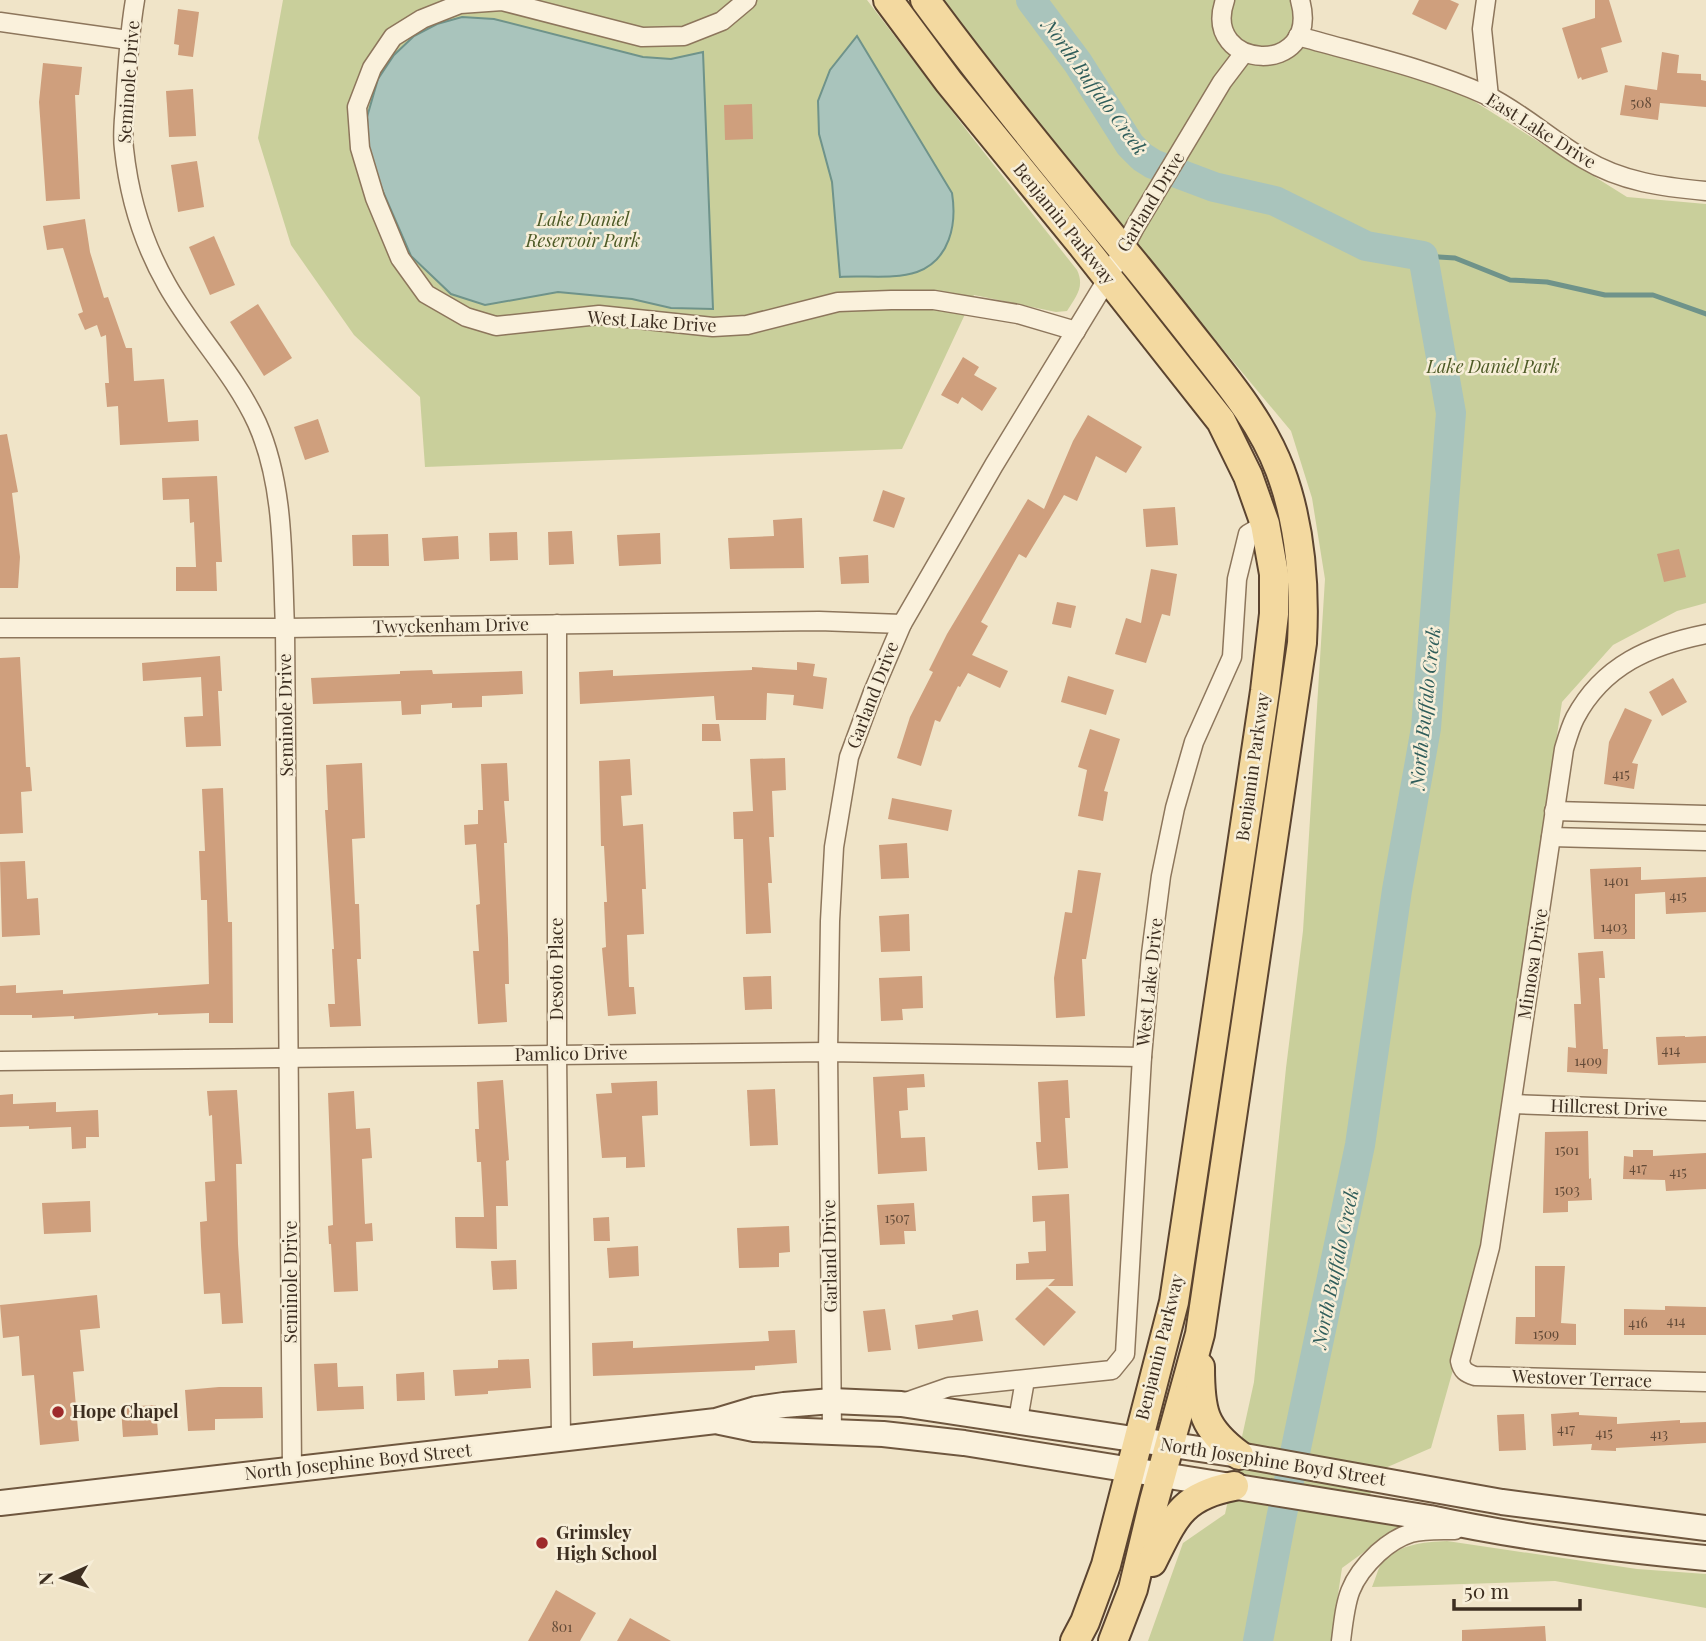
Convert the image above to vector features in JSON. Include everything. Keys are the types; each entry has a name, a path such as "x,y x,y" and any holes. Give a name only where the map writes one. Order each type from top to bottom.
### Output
{"main road":[{"name":"Benjamin Parkway","path":"888,0 949,82 1221,421 1248,476 1265,524 1274,574 1274,614 1263,705 1174,1303 1106,1565 1075,1641"},
{"name":"Benjamin Parkway","path":"925,0 964,52 1129,238 1254,418 1280,469 1293,511 1301,557 1304,601 1300,657 1200,1334 1136,1577 1117,1632"},
{"path":"1200,1334 1200,1401 1205,1418 1223,1443 1239,1455"},
{"name":"North Josephine Boyd Street","path":"0,1503 716,1421 756,1409 832,1401 901,1404 1018,1420 1239,1455 1502,1502 1706,1528"},
{"name":"North Josephine Boyd Street","path":"716,1421 754,1429 883,1434 964,1443 1477,1528 1604,1547 1706,1558"},
{"path":"1117,1632 1166,1532 1181,1511 1214,1490 1234,1486"},
{"path":"1628,1519 1706,1517"}],"street":[{"name":"Seminole Drive","path":"135,0 128,40 123,146 132,195 146,244 167,285 200,337 233,381 257,424 273,471 280,530 285,628 292,1469"},
{"name":"West Lake Drive","path":"747,0 722,21 684,36 642,37 502,1 460,4 422,19 393,37 372,68 357,107 360,148 375,198 400,258 426,294 466,317 496,326 599,315 713,327 747,326 838,302 934,300 1018,314 1076,331"},
{"path":"1225,0 1222,22 1226,34 1233,45 1256,57 1268,57 1291,46 1303,24 1300,0"},
{"path":"1486,0 1482,29 1489,97"},
{"path":"0,22 128,40"},
{"name":"East Lake Drive","path":"1298,36 1448,78 1511,108 1584,159 1606,170 1653,186 1706,191"},
{"name":"Garland Drive","path":"832,1431 828,1052 830,921 834,847 849,757 902,624 1222,82 1244,53"},
{"name":"West Lake Drive","path":"901,1404 949,1387 1112,1370 1125,1354 1142,1057 1161,876 1175,807 1194,742 1232,657 1237,579 1248,534 1265,524"},
{"name":"Twyckenham Drive","path":"0,628 285,628 819,621 902,624"},
{"name":"Desoto Place","path":"557,624 557,1054 561,1439"},
{"name":"Mimosa Drive","path":"1461,1368 1461,1350 1490,1247 1563,749 1575,719 1593,691 1621,666 1646,650 1672,640 1706,634"},
{"path":"1554,811 1706,815"},
{"path":"1551,837 1706,841"},
{"name":"Pamlico Drive","path":"0,1061 828,1052 1142,1057"},
{"name":"Hillcrest Drive","path":"1512,1104 1706,1111"},
{"name":"Westover Terrace","path":"1461,1368 1475,1376 1706,1382"},
{"path":"1018,1420 1025,1380"},
{"path":"1341,1641 1344,1615 1353,1581 1362,1568 1387,1545 1413,1532 1477,1528"}],"green space":[{"name":"Lake Daniel Reservoir Park","path":"283,0 867,0 1077,270 1080,281 1078,291 1067,311 1056,312 974,295 902,449 425,467 420,397 354,335 291,245 258,138"},
{"name":"Lake Daniel Park","path":"938,0 1293,0 1299,15 1292,35 1445,83 1627,197 1706,204 1706,603 1677,611 1613,645 1562,702 1509,1053 1487,1249 1431,1448 1383,1469 1360,1514 1404,1523 1342,1568 1331,1641 1148,1641 1183,1543 1225,1514 1254,1382 1286,1068 1303,931 1325,579 1312,498 1291,431 1010,93"},
{"path":"1447,1541 1637,1569 1706,1574 1706,1608 1555,1581 1372,1587 1380,1566 1393,1553 1420,1544"}],"water":[{"path":"462,17 494,19 643,57 671,59 703,52 713,309 671,308 632,299 558,292 485,305 451,294 411,256 374,171 368,143 367,117 378,79 394,55 414,36 437,24"},
{"path":"857,36 952,193 953,217 949,240 937,259 917,272 889,277 840,277 832,182 819,134 818,101 830,70"}],"building":[{"path":"1419,0 1450,0 1459,4 1446,30 1412,14"},
{"path":"1595,0 1609,0 1622,42 1601,48 1608,72 1582,80 1581,77 1578,79 1562,28 1595,18"},
{"path":"178,9 199,12 193,57 178,55 179,45 174,44"},
{"path":"1662,52 1679,55 1677,73 1701,74 1701,80 1706,81 1706,107 1660,103 1658,120 1620,115 1625,85 1657,90"},
{"path":"43,63 82,67 79,95 75,95 80,199 46,201 39,102"},
{"path":"193,89 196,136 169,137 166,91"},
{"path":"752,104 753,139 725,140 724,105"},
{"path":"197,161 204,207 178,212 171,165"},
{"path":"85,219 90,252 104,298 108,297 126,348 132,348 134,381 164,379 168,422 198,420 199,441 120,445 118,406 107,407 105,383 109,383 106,335 101,337 97,325 85,330 78,314 83,312 63,248 47,250 43,226"},
{"path":"214,236 235,285 210,295 189,247"},
{"path":"258,304 292,358 264,376 230,322"},
{"path":"963,357 979,367 974,375 997,388 982,411 962,397 958,404 941,395"},
{"path":"1088,415 1142,447 1126,473 1096,456 1077,501 1064,495 1026,558 1019,554 981,622 988,626 972,655 1008,671 1000,688 968,673 960,687 958,686 940,722 935,720 921,766 897,758 910,717 933,672 929,670 947,634 1028,499 1044,509 1073,441"},
{"path":"318,419 329,452 305,460 294,427"},
{"path":"7,434 18,492 12,493 20,557 18,588 0,588 0,435"},
{"path":"217,476 222,562 216,562 217,591 176,591 176,567 196,567 194,522 190,523 189,499 163,500 162,478"},
{"path":"883,490 905,498 894,528 873,521"},
{"path":"1175,507 1178,545 1146,547 1143,509"},
{"path":"802,518 804,568 730,569 728,538 774,536 773,520"},
{"path":"572,531 574,564 549,565 548,532"},
{"path":"517,532 518,560 490,561 489,533"},
{"path":"660,533 661,564 619,566 617,535"},
{"path":"388,534 389,566 353,566 352,535"},
{"path":"458,536 459,559 424,561 422,538"},
{"path":"1679,549 1686,577 1664,582 1657,554"},
{"path":"868,555 869,583 841,584 839,557"},
{"path":"1151,569 1177,574 1170,616 1162,614 1146,663 1115,654 1126,618 1141,623"},
{"path":"1057,602 1076,606 1071,628 1052,624"},
{"path":"220,656 222,691 218,691 221,746 186,747 184,717 203,716 201,677 143,681 142,663"},
{"path":"20,657 26,767 30,767 32,791 21,792 23,833 0,834 0,658"},
{"path":"797,662 815,664 813,676 827,678 823,709 793,705 794,695 767,693 766,720 716,720 714,696 580,704 579,672 613,670 613,676 752,670 752,667 797,670"},
{"path":"432,670 433,674 522,671 523,694 482,696 482,707 452,708 452,703 421,705 421,714 402,715 401,701 313,704 311,678"},
{"path":"1068,676 1114,690 1106,715 1061,702"},
{"path":"1673,678 1687,702 1662,716 1649,692"},
{"path":"1625,708 1652,720 1632,763 1638,764 1634,789 1604,784 1609,742"},
{"path":"702,724 719,724 721,741 702,741"},
{"path":"1090,729 1120,739 1104,791 1108,792 1103,821 1078,816 1087,770 1078,767"},
{"path":"785,758 786,790 772,791 774,837 769,837 772,883 768,883 771,933 746,934 743,839 734,839 733,812 753,811 750,759"},
{"path":"630,759 632,795 621,796 623,826 643,824 646,889 642,889 644,934 627,935 629,987 634,987 636,1014 608,1016 602,948 606,947 604,902 607,902 604,846 601,846 599,761"},
{"path":"362,763 365,838 352,839 355,904 359,904 361,959 357,959 361,1026 330,1027 328,1004 335,1004 325,810 328,810 326,765"},
{"path":"507,763 509,801 504,801 507,843 504,843 509,984 505,984 507,1022 478,1024 473,951 479,951 476,905 480,904 476,844 465,845 464,825 478,824 478,810 483,810 481,764"},
{"path":"223,788 228,922 232,922 233,1023 209,1023 209,1013 158,1013 74,1019 74,1016 32,1018 32,1015 0,1015 0,986 16,985 16,993 63,990 63,994 209,984 207,900 201,900 199,851 205,851 202,789"},
{"path":"892,798 952,810 948,831 888,819"},
{"path":"907,843 909,878 881,879 879,845"},
{"path":"25,861 27,899 38,898 40,935 2,937 0,862"},
{"path":"1641,867 1641,880 1706,877 1706,912 1666,914 1665,892 1635,894 1635,939 1594,939 1590,869"},
{"path":"1078,870 1101,873 1086,959 1082,959 1085,1016 1056,1018 1054,978 1065,912 1072,913"},
{"path":"909,914 910,951 881,952 879,916"},
{"path":"1603,951 1605,978 1599,978 1603,1049 1608,1049 1607,1074 1567,1072 1568,1047 1576,1048 1574,1004 1581,1004 1578,953"},
{"path":"771,976 772,1009 745,1010 743,977"},
{"path":"922,976 923,1008 902,1009 903,1020 881,1021 879,978"},
{"path":"1706,1036 1706,1063 1658,1065 1656,1037"},
{"path":"924,1074 925,1087 907,1088 908,1110 899,1111 901,1138 925,1137 927,1171 878,1174 873,1077"},
{"path":"503,1080 509,1160 506,1161 508,1206 496,1206 497,1249 456,1248 455,1217 484,1217 481,1162 477,1162 475,1129 479,1129 477,1082"},
{"path":"1068,1080 1070,1118 1065,1118 1068,1168 1038,1170 1036,1142 1041,1142 1038,1082"},
{"path":"657,1081 658,1115 642,1116 645,1167 626,1168 626,1157 602,1158 596,1094 612,1093 611,1083"},
{"path":"775,1089 778,1145 750,1146 747,1090"},
{"path":"237,1090 242,1164 236,1164 243,1323 222,1324 220,1293 204,1294 200,1222 207,1221 205,1182 215,1181 212,1115 209,1116 207,1091"},
{"path":"354,1091 356,1129 370,1128 372,1158 362,1159 365,1224 372,1223 373,1241 356,1242 358,1291 334,1292 328,1226 333,1225 328,1093"},
{"path":"13,1094 13,1104 56,1102 56,1112 98,1110 99,1137 86,1137 86,1148 72,1149 71,1127 0,1127 0,1095"},
{"path":"1588,1131 1592,1200 1568,1201 1568,1212 1543,1213 1545,1132"},
{"path":"1633,1150 1653,1150 1653,1156 1706,1153 1706,1189 1666,1191 1665,1180 1623,1179 1624,1156 1633,1157"},
{"path":"1069,1194 1073,1286 1048,1286 1055,1279 1016,1280 1016,1264 1029,1263 1028,1252 1046,1251 1045,1221 1033,1222 1032,1196"},
{"path":"90,1201 91,1232 44,1234 42,1203"},
{"path":"914,1203 916,1231 904,1231 905,1244 880,1245 877,1205"},
{"path":"609,1217 610,1241 594,1241 593,1218"},
{"path":"789,1226 790,1252 779,1253 779,1267 739,1268 737,1228"},
{"path":"638,1246 639,1276 609,1278 607,1248"},
{"path":"516,1260 517,1289 493,1290 491,1261"},
{"path":"1535,1266 1565,1266 1561,1323 1576,1324 1576,1345 1515,1344 1516,1317 1535,1317"},
{"path":"1047,1287 1076,1312 1044,1346 1015,1319"},
{"path":"97,1295 100,1328 80,1330 84,1371 73,1372 79,1441 40,1445 34,1375 22,1376 19,1336 3,1338 0,1305"},
{"path":"1665,1306 1706,1307 1706,1335 1624,1335 1624,1309 1665,1310"},
{"path":"885,1309 891,1350 868,1352 863,1311"},
{"path":"978,1310 983,1341 918,1349 915,1325 953,1320 952,1315"},
{"path":"795,1330 797,1363 755,1366 755,1370 593,1376 592,1343 633,1341 633,1348 769,1341 768,1331"},
{"path":"529,1359 531,1388 455,1396 453,1370 498,1368 498,1360"},
{"path":"337,1363 338,1387 363,1386 364,1409 317,1411 314,1364"},
{"path":"424,1372 425,1400 397,1401 396,1374"},
{"path":"262,1387 263,1418 215,1419 215,1430 188,1431 185,1390"},
{"path":"156,1405 158,1435 123,1437 121,1407"},
{"path":"1579,1412 1579,1415 1617,1417 1617,1424 1680,1420 1680,1423 1706,1422 1706,1443 1616,1448 1616,1451 1591,1450 1592,1444 1553,1446 1551,1414"},
{"path":"1524,1414 1526,1450 1499,1451 1497,1415"},
{"path":"556,1590 596,1613 580,1641 528,1641"},
{"path":"630,1618 671,1641 617,1641"},
{"path":"1545,1626 1546,1641 1462,1641 1462,1630"}],"waterway":[{"name":"North Buffalo Creek","path":"1031,0 1078,63 1130,145 1142,157 1153,164 1214,187 1275,201 1366,246 1423,256 1451,413 1426,728 1397,890 1360,1145 1258,1641"},
{"path":"1423,256 1455,258 1510,280 1547,282 1605,295 1653,295 1706,314"}],"place":[{"name":"Hope Chapel","path":"58,1412"},
{"name":"Grimsley High School","path":"542,1543"}]}
